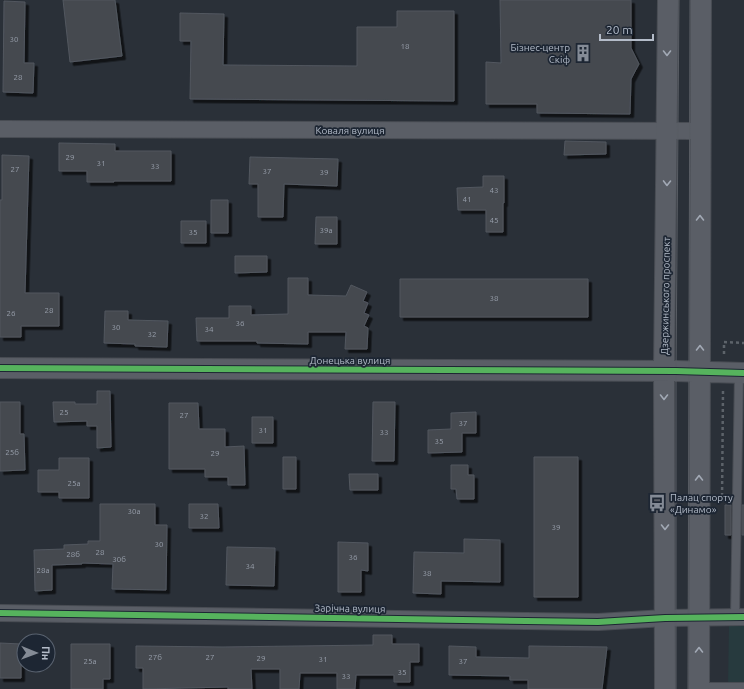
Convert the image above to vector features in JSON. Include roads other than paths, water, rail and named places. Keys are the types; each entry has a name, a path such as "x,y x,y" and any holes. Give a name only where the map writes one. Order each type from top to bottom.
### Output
{"street":[{"name":"Дзержинського проспект","path":"665,689 664,372 668,0"},
{"path":"699,688 701,0"},
{"name":"Коваля вулиця","path":"0,129 700,131"},
{"name":"Донецька вулиця","path":"0,368 700,372"},
{"path":"700,372 742,373"},
{"name":"Зарічна вулиця","path":"0,613 598,622 665,618 699,618"},
{"path":"699,618 740,617"}],"lane":[{"path":"740,617 742,373"},
{"path":"699,688 744,687"}],"tram line":[{"path":"676,689 676,371 679,0"},
{"path":"688,689 690,0"}],"place":[{"name":"Бізнес-центр Скіф","path":"583,53"},
{"name":"Палац спорту «Динамо»","path":"657,503"}]}
